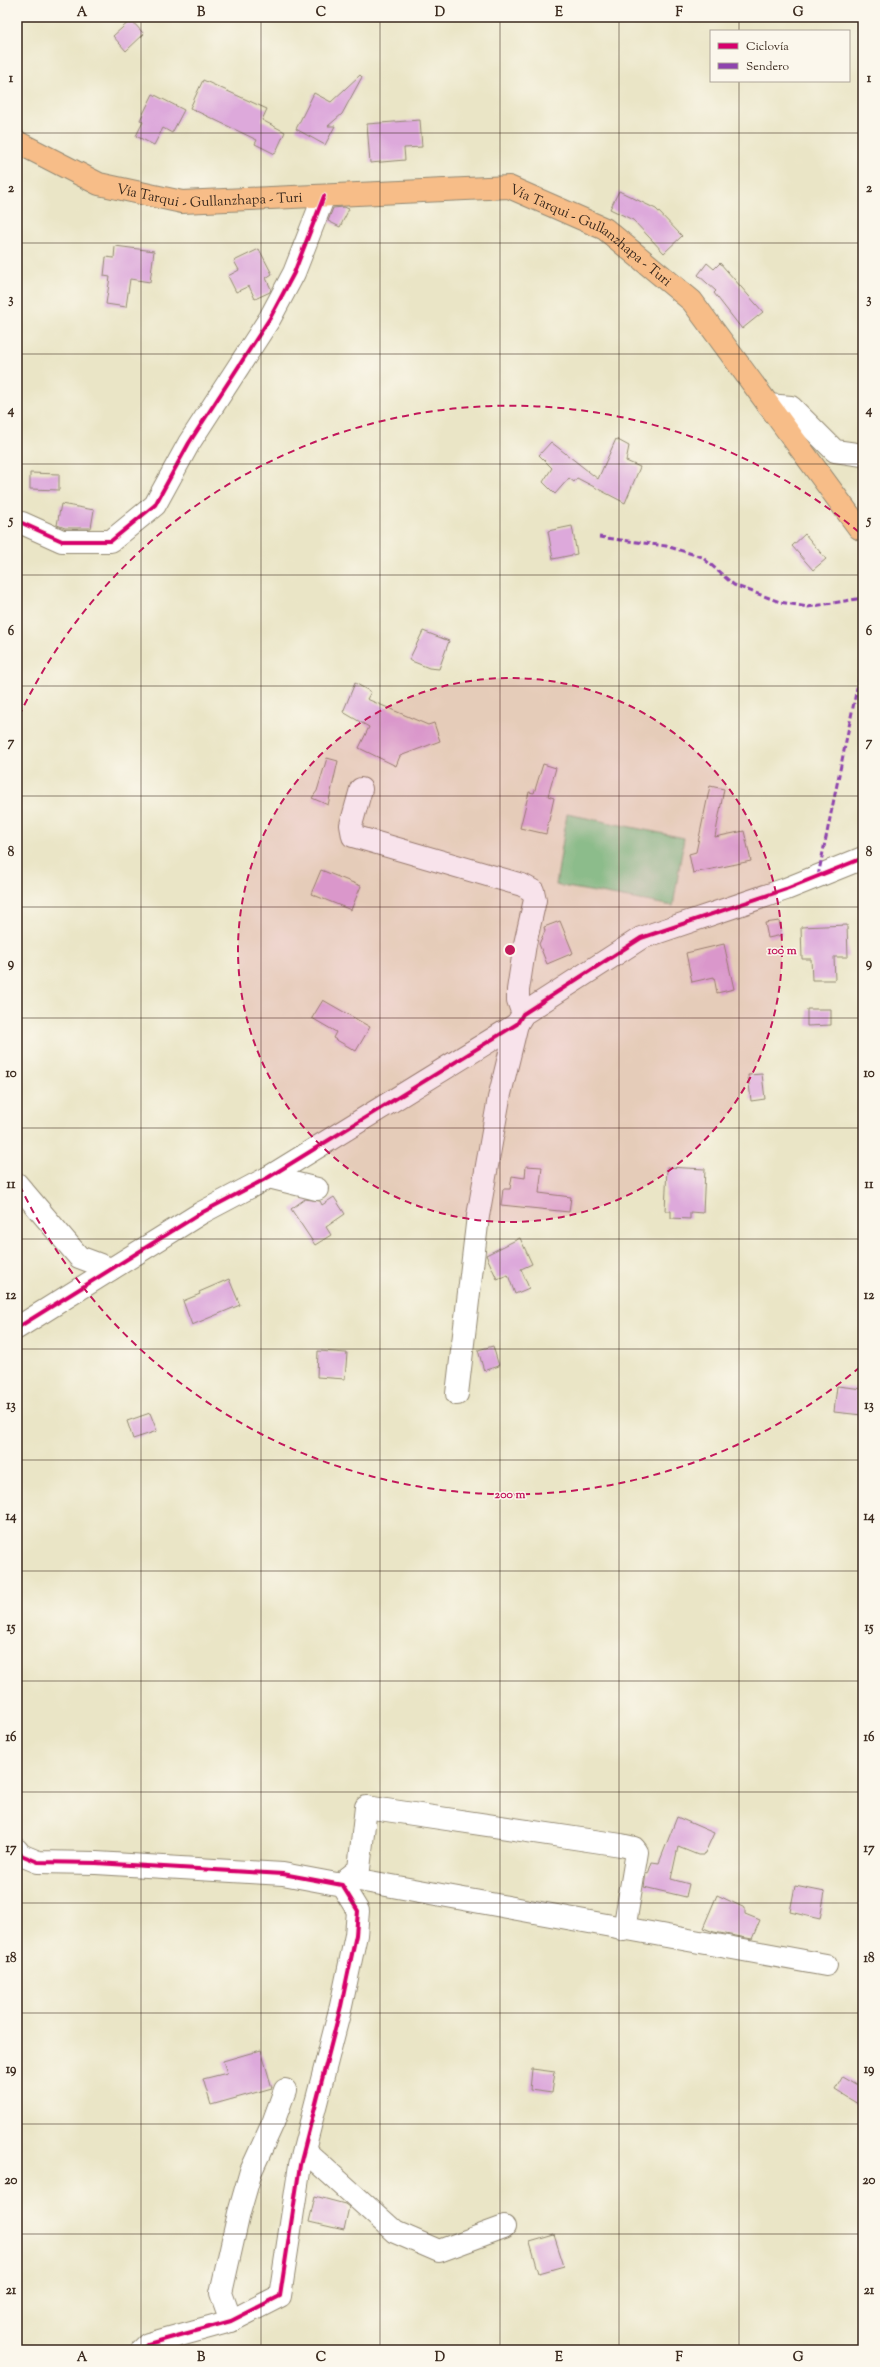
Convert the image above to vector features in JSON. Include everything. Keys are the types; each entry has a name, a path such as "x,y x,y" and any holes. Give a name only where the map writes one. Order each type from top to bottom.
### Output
{"main road":[{"name":"Vía Tarqui - Gullanzhapa - Turi","path":"17,142 99,184 182,202 510,187 605,230 692,301 859,528 863,530"}],"street":[{"path":"22,523 62,541 111,541 155,505 189,443 270,318 291,280 324,196"},
{"path":"768,404 791,407 835,451 863,455"},
{"path":"361,789 351,825 353,836 522,885 533,891 535,900 525,944 518,990 520,1019 500,1098 478,1216 457,1394"},
{"path":"17,1328 201,1213 269,1177 520,1019 641,938 786,889 863,858"},
{"path":"269,1177 317,1189"},
{"path":"17,1184 79,1257 110,1269"},
{"path":"345,1881 359,1869 366,1807 621,1845 634,1848 637,1852 624,1930"},
{"path":"18,1855 38,1862 96,1863 283,1874 345,1881 826,1965"},
{"path":"142,2350 148,2344 231,2321 280,2296 304,2150 341,2006 356,1935 358,1910 345,1881"},
{"path":"231,2321 221,2293 238,2213 251,2171 273,2123 285,2090"},
{"path":"304,2150 395,2232 439,2251 504,2227"}],"green space":[{"path":"567,814 684,838 673,906 556,885"}],"building":[{"path":"131,20 144,34 126,51 113,36"},
{"path":"360,75 362,77 342,114 328,126 335,126 325,145 296,129 314,93 331,102"},
{"path":"203,80 267,109 262,120 285,132 275,154 255,144 257,140 190,108"},
{"path":"153,94 184,110 172,133 163,128 154,145 136,136 143,122 140,120"},
{"path":"420,120 422,147 404,148 405,160 370,163 367,124"},
{"path":"619,191 656,209 682,236 664,253 633,220 610,209"},
{"path":"344,207 349,209 340,227 328,221 333,208"},
{"path":"115,246 154,251 150,282 130,279 126,307 106,304 110,277 104,276 106,257 114,258"},
{"path":"259,249 272,274 266,278 271,289 270,292 255,299 249,286 236,292 228,276 239,270 234,261"},
{"path":"707,263 714,269 720,263 763,312 742,329 714,293 716,291 698,275"},
{"path":"616,439 629,446 626,461 640,467 625,503 577,478 574,482 569,478 555,494 543,482 552,468 539,455 551,442 598,479"},
{"path":"30,473 59,474 59,490 30,489"},
{"path":"61,504 94,510 91,528 65,528 57,525"},
{"path":"572,526 577,554 553,559 548,531"},
{"path":"805,534 826,559 813,570 792,546"},
{"path":"423,631 449,641 439,669 429,668 409,660"},
{"path":"355,683 371,692 367,699 428,725 434,723 440,741 400,756 396,766 359,748 369,727 343,712"},
{"path":"327,758 338,761 328,805 312,798 317,791"},
{"path":"543,764 556,768 548,796 554,798 546,834 520,828 529,792 534,793"},
{"path":"710,786 724,789 715,837 744,831 751,861 693,873 689,854 696,852"},
{"path":"321,870 361,886 351,910 311,894"},
{"path":"560,921 573,953 547,964 539,944 545,931 544,927"},
{"path":"779,921 782,935 768,938 765,923"},
{"path":"847,925 848,957 834,957 835,980 812,980 811,959 802,959 801,927"},
{"path":"724,944 734,989 717,993 714,977 692,982 686,953"},
{"path":"323,1000 370,1027 356,1051 333,1038 336,1032 312,1018"},
{"path":"807,1009 831,1009 831,1025 807,1026"},
{"path":"762,1074 765,1099 751,1101 748,1075"},
{"path":"526,1166 542,1167 539,1193 571,1197 569,1212 501,1205 503,1189 510,1189 512,1176 525,1178"},
{"path":"667,1167 705,1169 703,1213 690,1212 690,1219 671,1218 671,1211 665,1211"},
{"path":"334,1197 345,1214 326,1227 331,1235 315,1245 291,1209 305,1199 320,1201 322,1205"},
{"path":"520,1238 532,1264 521,1269 529,1288 515,1294 508,1275 497,1279 486,1255"},
{"path":"229,1279 240,1305 192,1325 183,1301 200,1294 199,1292"},
{"path":"493,1346 499,1366 484,1371 478,1350"},
{"path":"318,1351 347,1353 345,1379 317,1377"},
{"path":"837,1386 863,1389 862,1415 834,1412"},
{"path":"150,1413 157,1431 133,1439 127,1421"},
{"path":"677,1817 714,1833 704,1855 698,1855 678,1847 671,1879 689,1884 686,1897 644,1887 646,1873 648,1874 652,1862 659,1863"},
{"path":"795,1886 825,1892 820,1919 790,1912"},
{"path":"717,1895 745,1908 745,1914 760,1920 752,1939 714,1932 703,1928"},
{"path":"261,2050 272,2088 211,2105 203,2079 227,2073 223,2061"},
{"path":"532,2069 555,2072 552,2093 530,2090"},
{"path":"843,2076 860,2086 858,2104 835,2090"},
{"path":"315,2196 345,2204 349,2207 344,2230 309,2222"},
{"path":"554,2235 564,2266 539,2273 530,2242"}],"marked path":[{"path":"599,537 666,546 702,557 734,585 780,602 808,607 863,598"},
{"path":"818,876 863,659"}],"cycle path":[{"path":"22,523 62,541 111,541 155,505 189,443 270,318 294,273 324,196"},
{"path":"17,1328 201,1213 269,1177 517,1024 523,1014 641,938 786,889 863,858"},
{"path":"17,1850 21,1855 38,1862 96,1863 283,1874 342,1885 358,1911 356,1935 341,2006 300,2165 280,2296 231,2321 148,2344 142,2350"}]}
